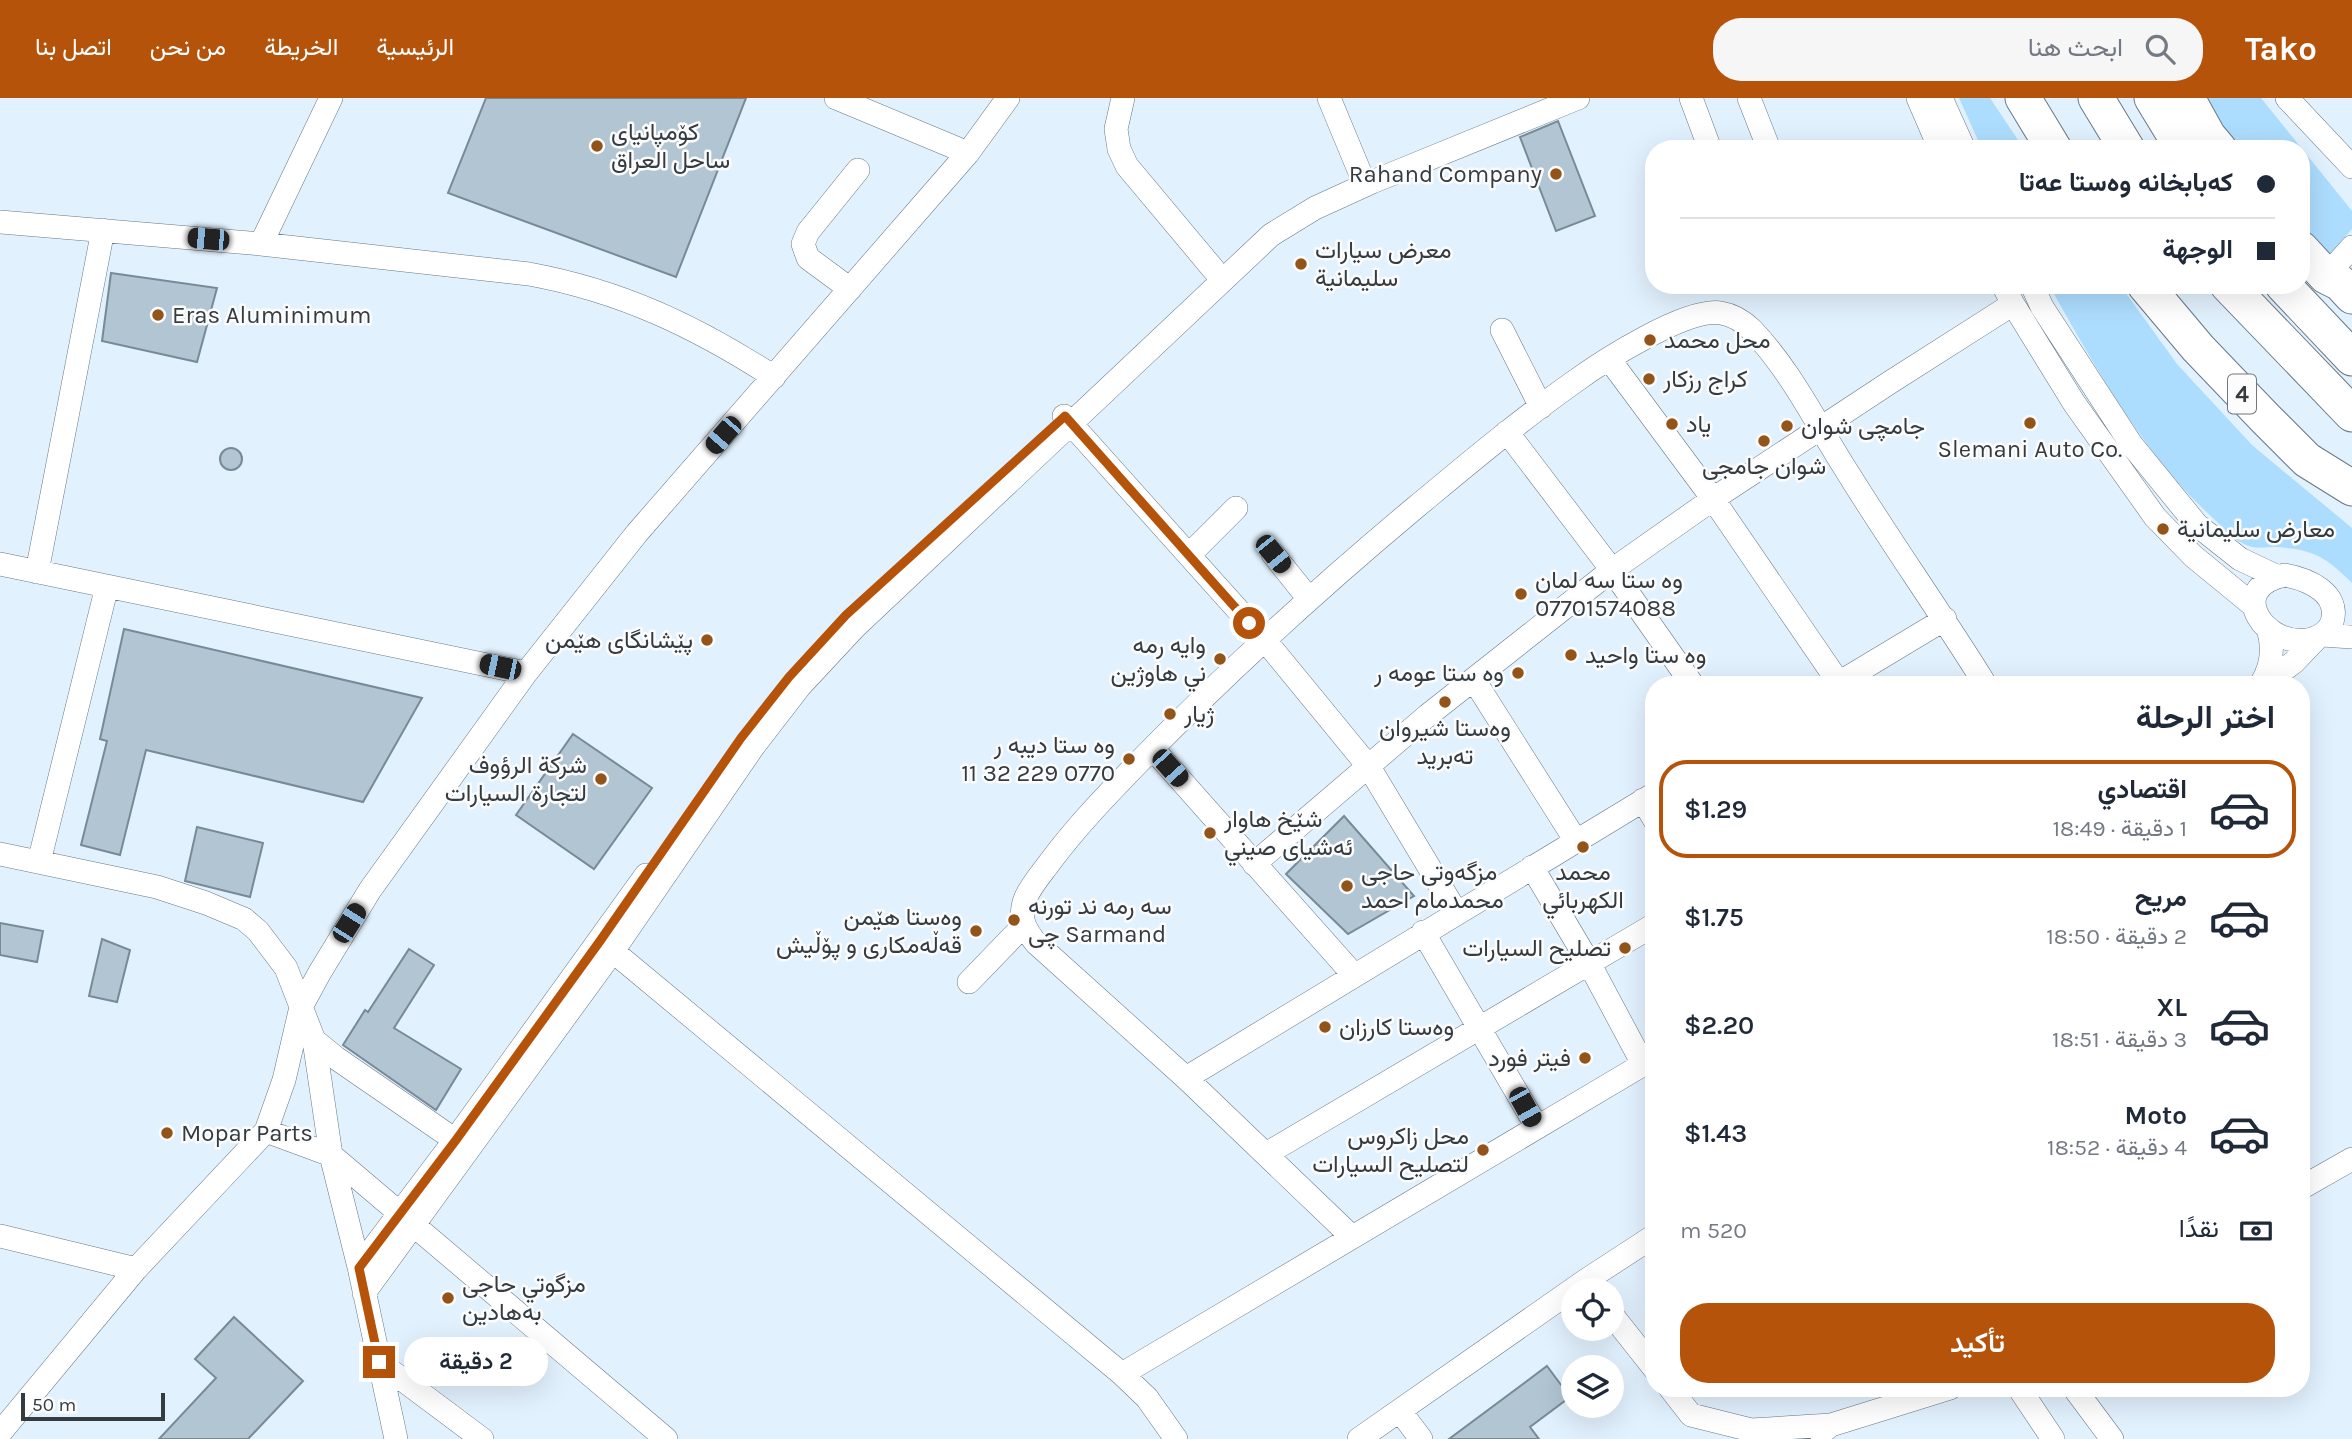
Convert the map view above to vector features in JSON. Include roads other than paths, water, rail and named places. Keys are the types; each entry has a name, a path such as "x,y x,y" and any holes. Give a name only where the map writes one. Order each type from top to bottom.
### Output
{"highway":[{"path":"2023,98 2049,140"},
{"path":"2096,98 2122,140"},
{"path":"2152,98 2177,140"},
{"path":"2188,98 2211,140"},
{"path":"2310,258 2339,286"},
{"name":"4","path":"2153,294 2198,348 2307,460 2352,488"},
{"path":"2237,294 2352,414"},
{"path":"2292,294 2352,358"}],"street":[{"path":"261,244 331,98"},
{"path":"836,98 968,153"},
{"path":"0,1433 136,1269 265,1132 284,1080 301,1007 370,890 526,673 637,533 968,153 1008,98"},
{"path":"1123,98 1116,129 1119,149 1126,166 1211,279"},
{"path":"1329,98 1367,176"},
{"path":"359,1268 407,1220 607,946 741,738 764,707 820,652 883,600 1211,279 1292,220 1367,176 1547,98"},
{"path":"1367,176 1578,98"},
{"path":"1692,98 1707,140"},
{"path":"1749,98 1765,140"},
{"path":"1918,98 1936,140"},
{"path":"1941,98 1960,140"},
{"path":"2287,98 2352,167"},
{"path":"850,289 808,258 803,244 808,232 858,170"},
{"path":"0,222 261,244 528,274 560,280 599,291 678,321 716,340 774,377"},
{"path":"37,572 103,230"},
{"path":"2339,286 2352,247"},
{"path":"2036,294 2131,444 2197,525 2240,559 2278,576"},
{"path":"1254,864 1369,766 1612,570 1713,499 1889,383 2008,295 2074,402 2155,517 2193,556 2254,606"},
{"path":"1353,1237 1186,1077 1036,943 1024,925 1022,914 1027,897 1051,860 1098,805 1264,639 1357,556 1507,432 1609,359 1686,318 1703,313 1729,315 1754,332 1823,428 1846,471 1980,676"},
{"path":"1502,330 1541,407"},
{"path":"1609,359 1713,499 1833,676"},
{"path":"1068,420 1264,639 1369,766 1456,912"},
{"path":"1507,432 1612,570 1686,676"},
{"path":"1189,555 1236,508"},
{"path":"1273,554 1310,599"},
{"path":"0,564 526,673"},
{"path":"2274,676 2294,662 2320,636 2329,627 2342,610 2309,582 2285,575 2278,576 2263,584 2255,598 2254,606 2259,620 2268,628 2290,640 2309,640 2320,636 2352,637"},
{"path":"39,862 107,586"},
{"path":"1851,676 1944,619"},
{"path":"2266,676 2272,649 2268,628"},
{"path":"1474,680 1576,841"},
{"path":"1153,749 1353,974"},
{"path":"1186,1077 1576,841 1645,806"},
{"path":"0,854 157,887 206,903 244,919 258,931 286,968 314,1040 331,1155 396,1439"},
{"path":"1532,867 1645,1056"},
{"path":"970,982 1024,925"},
{"path":"1266,1154 1645,930"},
{"path":"1423,932 1537,1127"},
{"path":"364,1293 456,1140 607,946"},
{"path":"607,946 1122,1374 1147,1398 1176,1439"},
{"path":"314,1040 456,1140"},
{"path":"1122,1374 1645,1063"},
{"path":"265,1132 331,1155 666,1439"},
{"path":"2310,1183 2352,1159"},
{"path":"0,1236 136,1269"},
{"path":"1598,1278 1645,1244"},
{"path":"1359,1439 1561,1303"},
{"path":"1624,1330 1645,1357"},
{"path":"379,1362 482,1439"},
{"path":"1677,1397 1691,1415 1751,1430 1822,1432 1924,1397"},
{"path":"2025,1397 2053,1439"},
{"path":"2081,1397 2112,1439"},
{"path":"1400,1410 1420,1439"}],"place":[{"name":"کۆمپانیای ساحل العراق","path":"597,146"},
{"name":"Rahand Company","path":"1556,174"},
{"name":"معرض سيارات سليمانية","path":"1301,264"},
{"name":"Eras Aluminimum","path":"158,315"},
{"name":"محل محمد","path":"1650,340"},
{"name":"كراج رزكار","path":"1649,379"},
{"name":"Slemani Auto Co.","path":"2030,423"},
{"name":"ياد","path":"1672,424"},
{"name":"جامچی شوان","path":"1787,426"},
{"name":"شوان جامجی","path":"1764,441"},
{"name":"معارض سليمانية","path":"2163,529"},
{"name":"وه ستا سه لمان 07701574088","path":"1521,594"},
{"name":"پێشانگای هێمن","path":"707,640"},
{"name":"وه ستا واحید","path":"1571,655"},
{"name":"وايه رمه ني هاوژين","path":"1220,659"},
{"name":"وه ستا عومه ر","path":"1518,673"},
{"name":"وەستا شیروان تەبرید","path":"1445,702"},
{"name":"ژیار","path":"1170,714"},
{"name":"وه ستا دیبه ر 11 32 229 0770","path":"1129,759"},
{"name":"شركة الرؤوف لتجارة السيارات","path":"601,779"},
{"name":"شێخ هاوار ئەشیای صيني","path":"1210,833"},
{"name":"محمد الكهربائي","path":"1583,847"},
{"name":"مزگەوتی حاجی محمدمام احمد","path":"1347,886"},
{"name":"سه رمه ند تورنه چی Sarmand","path":"1014,920"},
{"name":"وەستا هێمن قەڵەمکاری و پۆڵیش","path":"976,931"},
{"name":"تصليح السيارات","path":"1625,948"},
{"name":"وەستا کارزان","path":"1325,1027"},
{"name":"فيتر فورد","path":"1585,1058"},
{"name":"Mopar Parts","path":"167,1133"},
{"name":"محل زاكروس لتصليح السيارات","path":"1483,1150"},
{"name":"مزگوتي حاجی بەهادین","path":"448,1298"}]}
